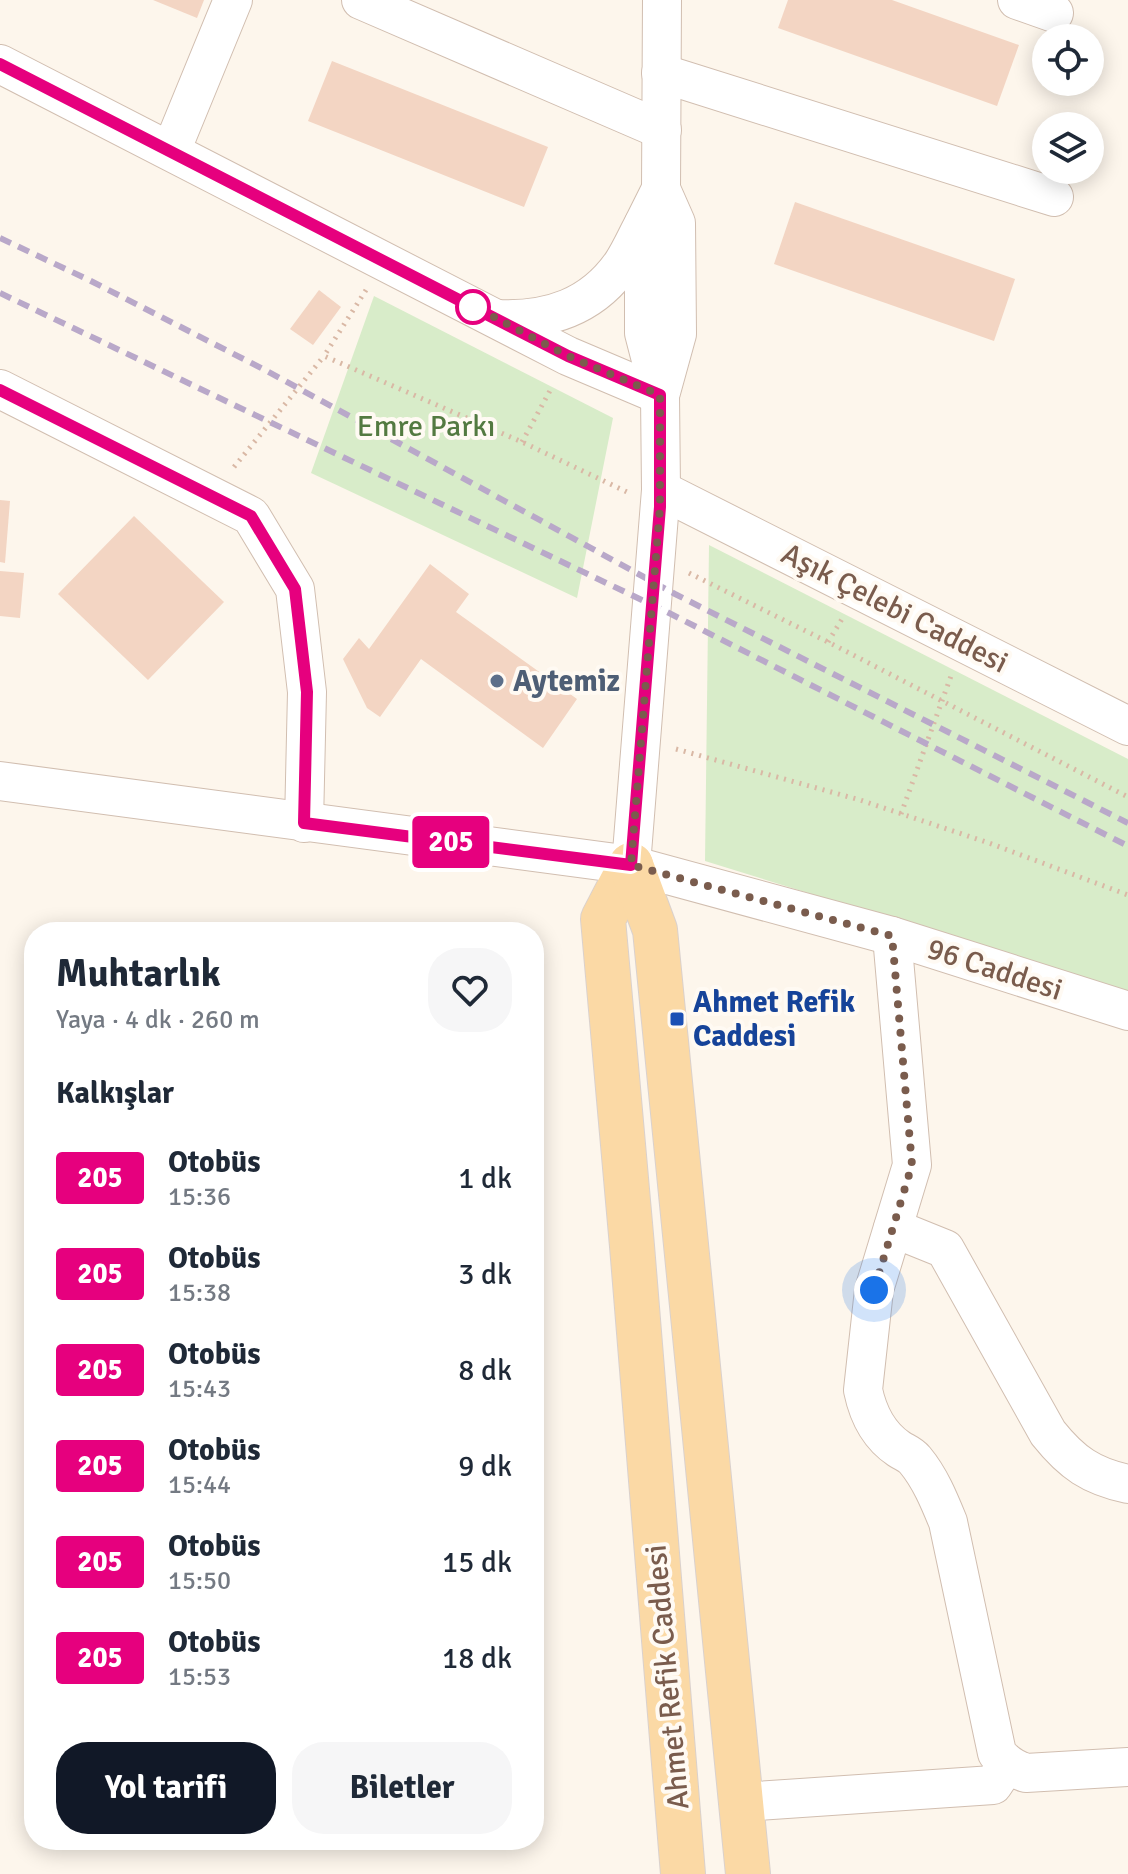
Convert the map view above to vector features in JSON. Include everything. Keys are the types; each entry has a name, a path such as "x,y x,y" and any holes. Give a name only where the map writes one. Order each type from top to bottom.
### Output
{"main road":[{"name":"Ahmet Refik Caddesi","path":"631,865 655,930 748,1874"},
{"name":"Ahmet Refik Caddesi","path":"631,865 603,919 683,1874"}],"street":[{"path":"171,151 233,0"},
{"path":"361,0 662,130"},
{"name":"Ahmet Refik Caddesi","path":"660,395 677,334 676,223 661,189 662,0"},
{"path":"1017,0 1054,13"},
{"path":"0,64 568,356 660,395"},
{"path":"661,73 1054,197"},
{"name":"Ahmet Refik Caddesi","path":"631,865 661,499 660,395 644,333 644,223 661,189"},
{"path":"498,319 546,317 590,297 622,264 644,223"},
{"path":"0,389 251,516 295,589 307,692 304,823"},
{"name":"Aşık Çelebi Caddesi","path":"661,499 964,643 1128,726"},
{"name":"96 Caddesi","path":"0,781 631,865 892,936 1128,1011"},
{"path":"892,936 912,1165 874,1290 863,1390 866,1404 878,1430 912,1456 927,1476 948,1522 997,1753 1007,1764 1026,1773 1128,1767"},
{"path":"893,1228 945,1249 1048,1433 1062,1451 1095,1474 1128,1484"},
{"path":"741,1802 993,1785 1007,1764"}],"path":[{"path":"210,496 324,356 385,261"},
{"path":"324,356 661,499"},
{"path":"522,442 568,356"},
{"path":"656,556 1128,797"},
{"path":"901,814 964,643"},
{"path":"641,739 845,796 989,843 1128,895"}],"green space":[{"name":"Emre Parkı","path":"374,296 613,418 577,598 311,473"},
{"path":"709,545 1128,759 1128,992 705,861"}],"building":[{"path":"153,0 204,0 197,18"},
{"path":"788,0 892,0 1019,45 997,106 778,28"},
{"path":"332,61 548,147 524,207 308,121"},
{"path":"795,202 1015,279 994,341 774,264"},
{"path":"319,290 341,307 313,345 290,329"},
{"path":"0,500 10,501 5,563 0,562"},
{"path":"134,516 224,602 148,680 58,594"},
{"path":"430,564 469,594 456,612 577,699 543,748 421,659 380,717 367,708 343,659 359,638 369,649"},
{"path":"0,571 24,573 20,618 0,616"}],"railway":[{"path":"0,238 265,370 675,594 1128,823"},
{"path":"0,293 667,612 1128,846"}],"bus line":[{"name":"205","path":"0,64 568,356 660,395 660,507 631,865 304,823 307,692 295,589 251,516 0,390"}],"place":[{"name":"Aytemiz","path":"497,681"},
{"name":"Ahmet Refik Caddesi","path":"677,1019"}],"route":[{"path":"473,307 471,305 568,356 660,395 660,507 631,865 892,936 912,1165 874,1290"}]}
